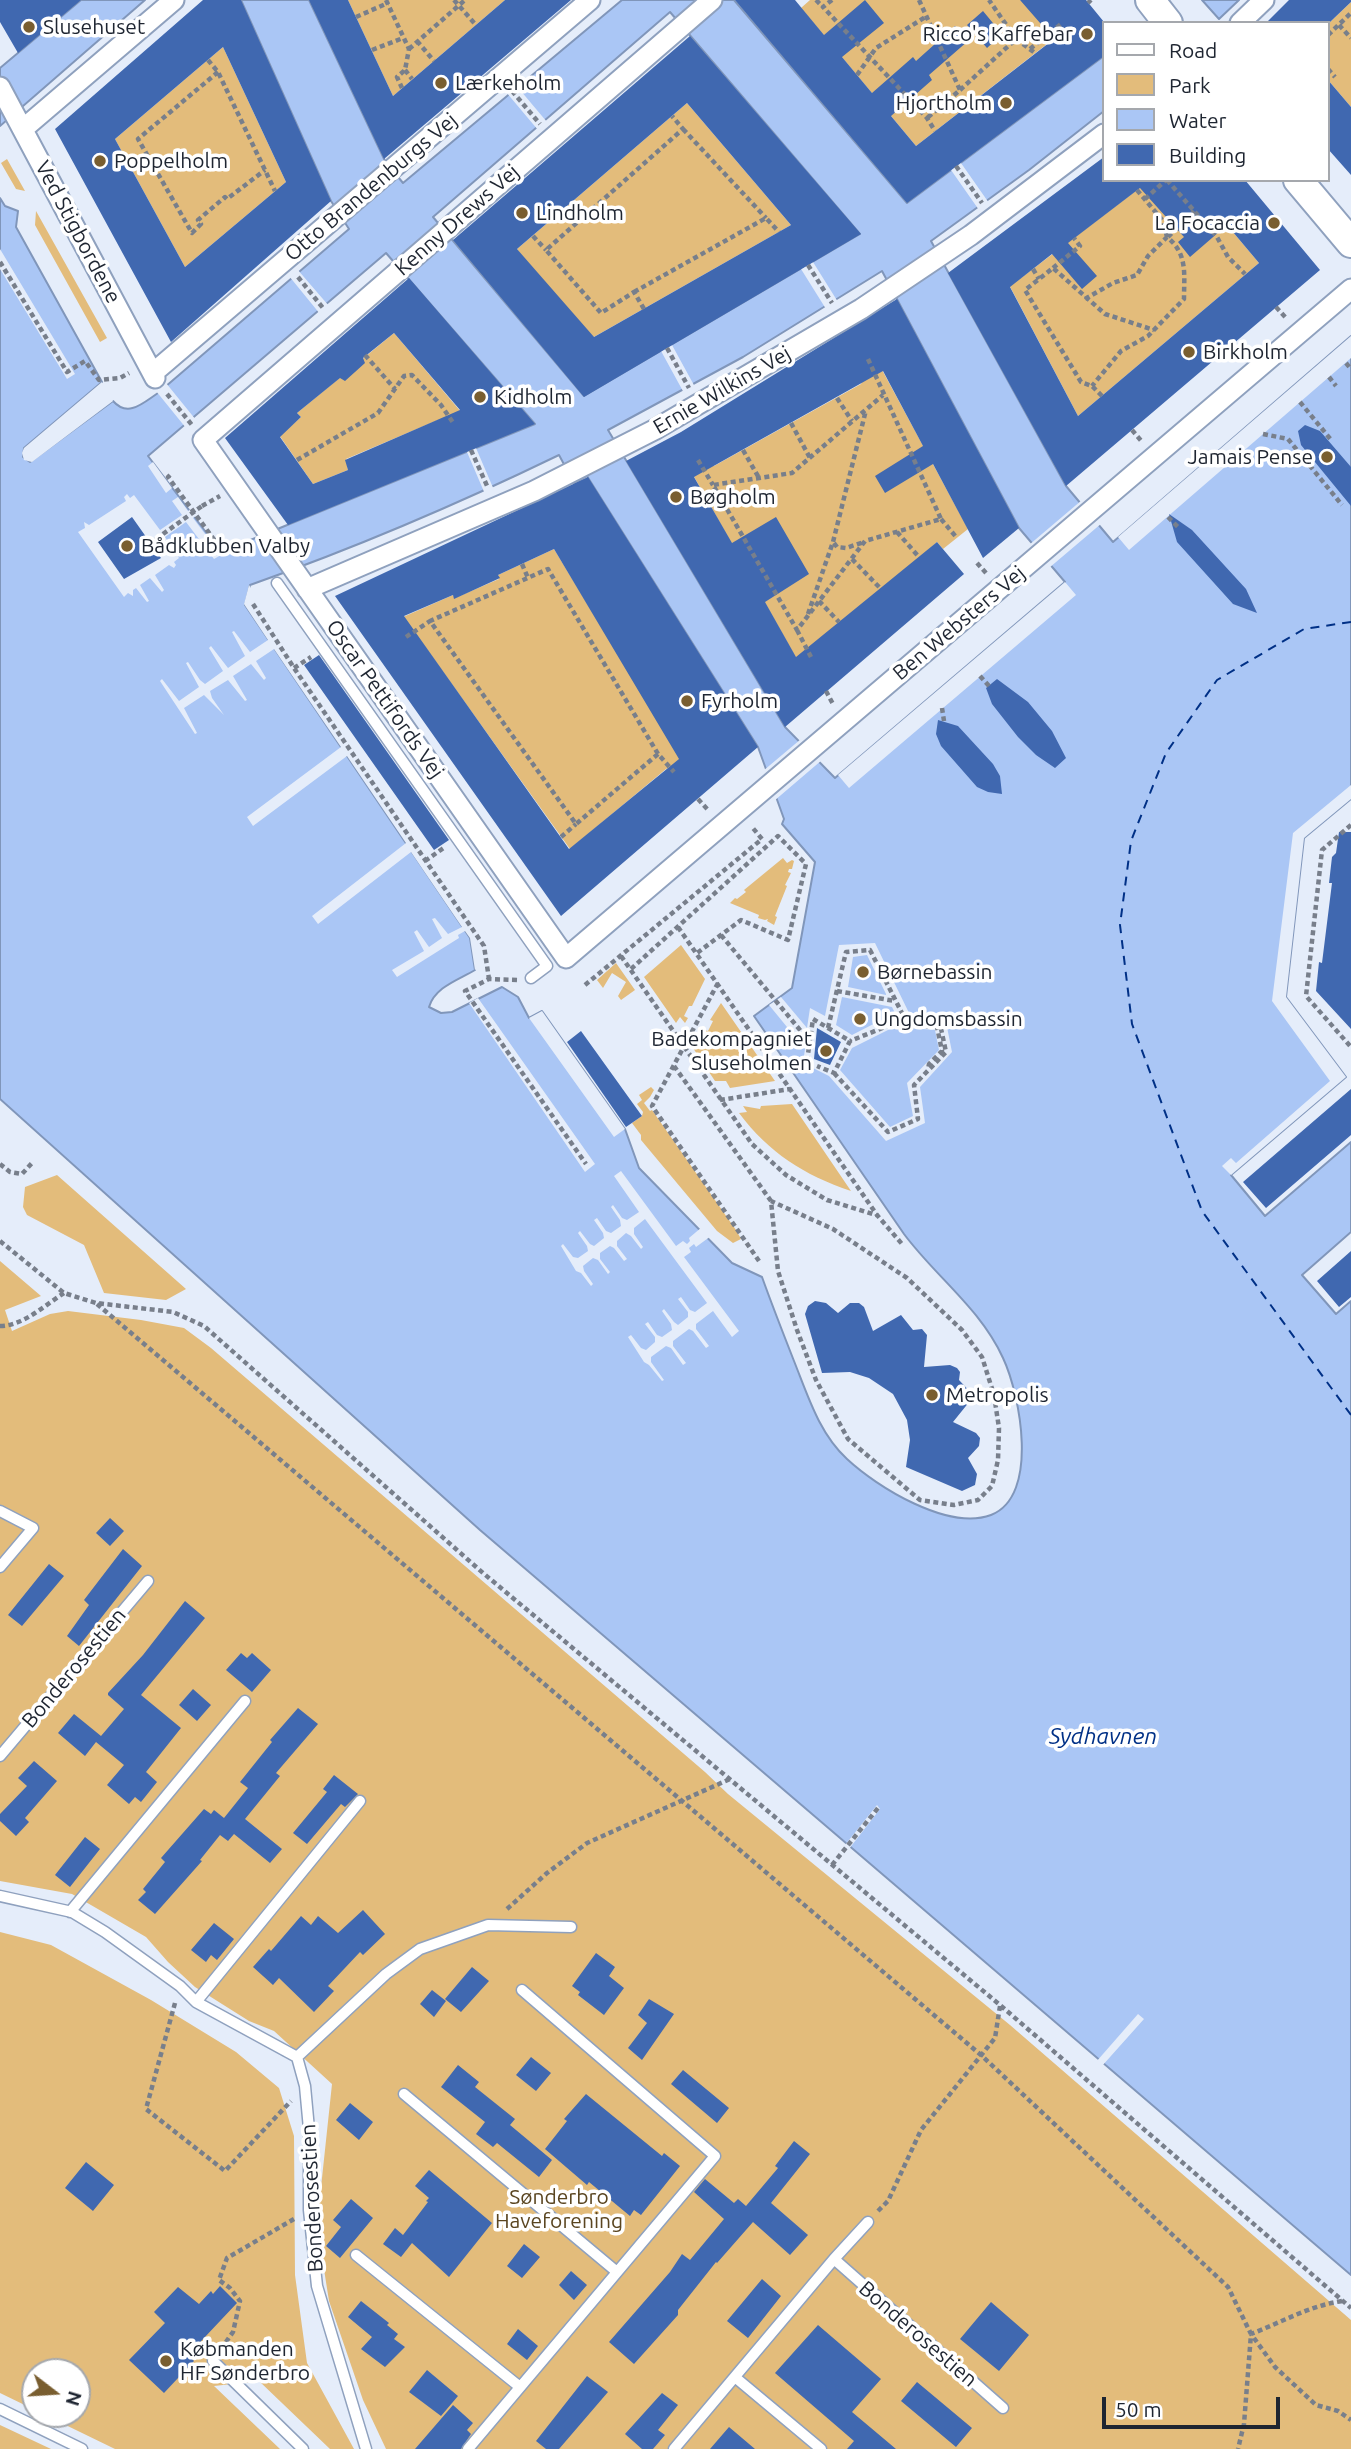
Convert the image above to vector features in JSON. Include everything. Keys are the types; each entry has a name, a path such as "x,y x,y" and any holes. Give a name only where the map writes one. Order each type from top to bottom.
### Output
{"street":[{"path":"20,124 174,0"},
{"name":"Otto Brandenburgs Vej","path":"156,379 283,262 590,0"},
{"name":"Kenny Drews Vej","path":"197,432 382,285 712,0"},
{"path":"1150,0 1166,21"},
{"path":"1242,21 1264,0"},
{"name":"Ved Stigbordene","path":"0,87 156,379"},
{"name":"Ernie Wilkins Vej","path":"303,583 534,491 654,430 861,309 971,235 1102,136"},
{"path":"1300,182 1351,243"},
{"name":"Ben Websters Vej","path":"566,958 1351,289"},
{"name":"Oscar Pettifords Vej","path":"197,432 566,958"}],"lane":[{"path":"277,583 547,966 531,978"},
{"path":"0,1511 33,1528 0,1567"},
{"name":"Bonderosestien","path":"0,1756 148,1581"},
{"path":"71,1912 246,1701"},
{"path":"196,2002 360,1801"},
{"path":"0,1896 71,1912 105,1932 180,1986 196,2002 297,2057 386,1974 420,1949 488,1925 571,1927"},
{"path":"468,2449 715,2156 522,1990"},
{"name":"Bonderosestien","path":"297,2057 305,2086 309,2129 309,2210 317,2286 366,2449"},
{"path":"404,2094 617,2272"},
{"path":"674,2449 868,2222"},
{"name":"Bonderosestien","path":"356,2255 520,2387"},
{"name":"Bonderosestien","path":"834,2259 1003,2408"},
{"path":"213,2361 303,2449"},
{"path":"736,2378 821,2449"},
{"path":"0,2409 82,2449"}],"path":[{"path":"454,0 476,25"},
{"path":"402,88 397,77 405,70 409,49 465,0"},
{"path":"816,0 927,118 935,131"},
{"path":"823,7 832,0"},
{"path":"919,0 960,90"},
{"path":"989,0 1016,39 1035,53"},
{"path":"356,17 387,2 409,49"},
{"path":"1330,33 1351,13"},
{"path":"857,75 876,48 927,16"},
{"path":"1030,49 1061,24"},
{"path":"1339,25 1351,38"},
{"path":"372,50 403,37"},
{"path":"927,118 1016,39"},
{"path":"417,41 434,61"},
{"path":"208,60 218,72 275,191"},
{"path":"405,70 412,79"},
{"path":"1330,71 1335,77"},
{"path":"218,72 138,139 192,233 201,225 198,220 225,197 228,199 265,170"},
{"path":"509,86 543,127"},
{"path":"672,116 779,232"},
{"path":"546,250 683,129"},
{"path":"956,166 984,206"},
{"path":"1145,199 1164,182"},
{"path":"1168,182 1217,237 1228,257 1245,274"},
{"path":"1092,386 1121,351 1148,336 1184,299 1184,260 1180,251 1167,237 1163,221 1137,190"},
{"path":"1085,299 1137,275 1148,256 1194,211"},
{"path":"533,236 601,313 766,218"},
{"path":"1074,238 1080,246 1025,290 1081,382 1092,386 1102,396"},
{"path":"0,262 67,372 85,361 97,379 120,378"},
{"path":"283,262 326,312"},
{"path":"808,265 842,320"},
{"path":"1053,268 1105,314 1154,330"},
{"path":"1033,269 1039,279"},
{"path":"634,292 644,309"},
{"path":"667,348 698,404"},
{"path":"365,355 395,389"},
{"path":"868,359 942,519 957,538"},
{"path":"1346,363 1351,369"},
{"path":"297,460 378,413 404,376 412,375 441,405 454,424"},
{"path":"1329,377 1336,386"},
{"path":"156,379 197,432"},
{"path":"713,485 792,473 883,395"},
{"path":"837,398 852,421"},
{"path":"1300,402 1332,441"},
{"path":"807,618 833,542 866,409"},
{"path":"791,423 810,458"},
{"path":"1264,434 1288,439 1342,505"},
{"path":"471,450 490,493"},
{"path":"743,450 759,478"},
{"path":"698,460 811,656"},
{"path":"196,510 170,475 168,477 221,550"},
{"path":"155,540 202,506"},
{"path":"1168,517 1178,527"},
{"path":"833,542 837,547 846,548 942,519"},
{"path":"897,532 919,556"},
{"path":"797,630 865,541"},
{"path":"852,559 880,589"},
{"path":"522,564 528,578"},
{"path":"406,637 430,621 548,569 658,754 674,772"},
{"path":"819,601 839,622"},
{"path":"253,604 484,946 489,979"},
{"path":"430,621 576,824"},
{"path":"980,676 989,686"},
{"path":"942,708 944,721"},
{"path":"561,836 658,754"},
{"path":"585,985 762,839 741,809"},
{"path":"1351,825 1322,850 1306,996 1351,1047"},
{"path":"631,970 778,836 807,864 788,940 741,920 696,953"},
{"path":"425,861 457,839"},
{"path":"678,927 877,1215 902,1244"},
{"path":"721,935 810,1042"},
{"path":"828,1028 846,952 870,950 905,1019"},
{"path":"621,956 752,1144 786,1175 827,1200 877,1215"},
{"path":"531,978 509,982 489,979 466,991 586,1164"},
{"path":"718,983 652,1106 759,1261"},
{"path":"837,991 896,1002"},
{"path":"807,1061 813,1019 850,1041"},
{"path":"817,1066 834,1073 888,1132 918,1119 914,1085 946,1052 940,1024 905,1019 850,1041 834,1073"},
{"path":"674,1066 771,1201 778,1271 816,1380 848,1439 920,1500 954,1505 978,1500 992,1486 998,1460 999,1428 994,1395 982,1357 962,1330 906,1278 833,1229 771,1201"},
{"path":"720,1100 790,1089"},
{"path":"0,1164 10,1172 22,1174 32,1163"},
{"path":"0,1241 64,1293 96,1303 173,1312 204,1326 483,1573 1000,2006 1351,2308"},
{"path":"0,1326 8,1326 29,1316 64,1293"},
{"path":"96,1303 981,2055 1228,2287 1251,2334 1275,2367 1316,2404 1338,2411 1351,2420"},
{"path":"982,1357 986,1349"},
{"path":"488,1925 547,1873 587,1843 730,1779"},
{"path":"832,1865 878,1808"},
{"path":"180,1986 146,2109 225,2171 305,2086"},
{"path":"868,2222 888,2201 921,2130 995,2038 1000,2006"},
{"path":"213,2361 233,2332 240,2301 230,2288 219,2280 227,2258 309,2210"},
{"path":"1251,2334 1317,2305 1342,2301"},
{"path":"1238,2449 1244,2424 1251,2334"}],"green space":[{"path":"348,0 505,0 393,96"},
{"path":"810,0 1020,0 1065,30 916,146 801,8"},
{"path":"1351,2 1351,107 1330,82 1330,22"},
{"path":"223,47 286,182 185,267 115,139"},
{"path":"687,103 791,225 578,346 517,249"},
{"path":"7,159 25,191 16,189 1,163"},
{"path":"1147,182 1191,182 1259,263 1078,416 1005,277 1021,278"},
{"path":"36,211 107,338 100,342 35,225"},
{"path":"394,333 467,419 438,420 346,459 348,470 313,484 277,432 291,426 301,417 297,413"},
{"path":"874,355 968,529 943,549 937,542 800,665 688,466 714,466 861,384"},
{"path":"554,549 684,763 666,769 570,849 421,641 394,621 453,595 455,598 499,579 498,575"},
{"path":"783,858 787,863 794,861 788,872 791,873 774,925 767,921 768,919 758,918 759,915 730,903 746,892 744,890"},
{"path":"681,945 705,979 684,1016 688,1018 685,1023 680,1017 676,1023 644,977"},
{"path":"616,963 635,990 621,1000 618,996 626,982 612,973 603,988 597,980"},
{"path":"721,1003 775,1081 730,1088 726,1081 715,1081 693,1048 704,1030 708,1031 713,1021 710,1020"},
{"path":"651,1087 654,1090 644,1103 652,1110 741,1239 733,1243 717,1231 641,1140 641,1135 632,1123 642,1116 643,1112 637,1104 642,1100 639,1095"},
{"path":"792,1104 851,1191 818,1178 789,1161 763,1140 739,1113 747,1112 743,1106 760,1109 761,1106"},
{"path":"57,1175 186,1289 166,1300 104,1293 84,1245 27,1215 23,1207 25,1187"},
{"name":"Sønderbro Haveforening","path":"0,1261 41,1296 5,1310 12,1331 50,1314 68,1311 184,1328 211,1348 728,1794 1010,2025 1351,2320 1351,2449 386,2449 363,2400 329,2301 317,2225 332,2084 274,2031 249,2021 195,1987 146,1937 72,1894 0,1881"},
{"path":"0,1932 51,1945 151,2000 236,2052 279,2088 294,2136 295,2275 307,2363 354,2449 330,2449 259,2381 214,2386 280,2449 115,2449 72,2428 91,2428 91,2358 21,2358 21,2403 0,2393"},
{"path":"0,2425 51,2449 0,2449"}],"water":[{"path":"81,0 145,0 0,126 0,68"},
{"name":"Sydhavnen","path":"241,0 309,0 385,161 403,183 622,0 734,0 907,203 1102,57 1102,113 931,241 1066,486 1113,542 1351,336 1351,799 1304,838 1286,997 1346,1077 1231,1175 1265,1216 1351,1142 1351,1232 1302,1275 1336,1314 1351,1301 1351,2275 480,1530 0,1099 0,198 5,206 18,211 16,227 102,382 24,448 23,457 30,462 113,401 130,409 158,393 349,229 331,201","holes":["670,12 860,234 584,396 433,217","386,253 535,424 221,552 148,456","882,271 1019,528 1065,582 835,778 785,727 608,430 743,357","559,455 574,483 587,476 758,747 784,819 782,824 815,862 792,988 754,1016 904,1234 970,1308 1003,1358 1020,1418 1021,1466 1016,1488 1006,1504 991,1515 974,1518 934,1512 876,1482 837,1449 810,1401 762,1277 732,1263 639,1168 625,1129 542,1011 529,1018 518,997 502,987 452,1012 441,1013 429,1007 442,989 475,970 470,938 245,605 250,585 367,541"]},
{"path":"1202,0 1239,0 1219,19"}],"pier":[{"path":"515,84 547,122 538,130 506,92"},
{"path":"961,163 989,203 979,210 951,170"},
{"path":"0,249 75,374 67,379 0,269"},
{"path":"813,262 838,302 826,309 801,269"},
{"path":"297,269 329,306 320,314 289,276"},
{"path":"1351,336 1351,358 1129,550 1118,537"},
{"path":"672,345 695,387 684,393 661,351"},
{"path":"102,382 103,385 27,450 26,456 31,459 112,399 113,401 32,462 24,460 24,448"},
{"path":"166,383 196,420 186,428 156,391"},
{"path":"476,448 494,490 485,494 467,452"},
{"path":"153,462 172,488 166,493 148,466"},
{"path":"127,494 130,498 134,495 160,530 182,515 172,501 178,497 188,511 192,508 197,515 193,518 221,555 214,559 186,522 165,537 179,558 174,562 174,568 169,565 155,575 164,590 162,592 150,578 140,585 149,601 147,602 136,588 133,590 133,596 128,593 124,597 78,532 85,528 84,522 89,525 126,501 124,497"},
{"path":"1082,500 1102,523 1049,568 1029,545"},
{"path":"1065,582 1076,595 849,788 838,775"},
{"path":"249,585 257,599 249,605 473,936 478,968 475,970 470,938 465,931 458,935 459,938 397,977 392,970 424,951 414,932 417,930 429,947 442,938 432,919 435,918 448,934 462,927 411,852 318,924 312,916 406,843 347,756 253,826 247,817 341,747 274,649 256,661 266,678 264,680 251,664 233,676 247,700 245,701 228,680 210,691 224,715 204,695 184,708 197,733 195,734 160,681 162,679 179,701 199,687 186,663 188,662 205,684 223,671 209,648 211,646 228,668 245,656 232,632 234,631 250,652 268,640 244,604"},
{"path":"801,739 822,760 774,801 763,771"},
{"path":"1351,785 1351,799 1304,838 1286,997 1346,1077 1231,1175 1222,1166 1231,1158 1236,1163 1330,1081 1272,1001 1293,833"},
{"path":"875,943 910,1015 945,1017 952,1052 920,1087 925,1123 886,1141 829,1076 803,1063 805,1049 769,1005 781,997 807,1028 810,1008 825,1016 839,945","holes":["867,955 886,994 886,995 848,987 853,957","842,997 892,1007 895,1013 852,1035 836,1025","894,1027 935,1030 939,1050 907,1083 913,1116 890,1127 840,1070 852,1048"]},
{"path":"478,998 595,1164 585,1172 469,1003"},
{"path":"542,1011 625,1129 614,1137 529,1018"},
{"path":"621,1171 676,1246 683,1241 687,1244 689,1238 702,1227 711,1236 696,1247 694,1244 689,1248 691,1252 684,1257 739,1331 732,1337 713,1311 696,1324 696,1329 709,1346 706,1348 689,1329 673,1341 673,1346 686,1363 683,1365 671,1348 666,1346 651,1357 651,1362 664,1380 662,1381 644,1362 628,1337 631,1335 641,1348 646,1350 655,1342 655,1337 645,1324 648,1322 657,1335 662,1337 672,1330 662,1311 664,1309 678,1325 688,1317 688,1312 678,1299 681,1297 690,1310 695,1312 707,1303 645,1219 634,1228 634,1234 643,1247 641,1249 626,1233 617,1241 617,1246 627,1259 624,1261 610,1246 600,1253 600,1259 610,1272 608,1274 598,1260 593,1258 583,1266 593,1284 591,1286 581,1273 576,1271 561,1246 563,1244 573,1257 578,1258 588,1251 578,1233 580,1231 594,1246 604,1238 594,1220 597,1218 606,1231 611,1233 621,1226 611,1207 613,1205 622,1218 627,1220 639,1212 614,1176"},
{"path":"877,1805 880,1809 849,1849 845,1845"},
{"path":"1138,2014 1144,2019 1102,2066 1096,2062"}],"building":[{"name":"Slusehuset","path":"0,0 81,0 18,53 0,22"},
{"name":"Poppelholm","path":"203,0 241,0 331,201 171,342 55,129","holes":["223,47 286,182 185,267 115,139"]},
{"name":"Lærkeholm","path":"309,0 348,0 393,96 505,0 571,0 384,159"},
{"name":"Hjortholm","path":"735,0 795,0 824,35 865,0 884,23 842,57 872,93 913,57 916,61 955,26 968,41 929,75 932,80 891,116 916,146 1054,39 1020,0 1086,0 1103,21 1102,57 907,203"},
{"path":"1289,0 1351,0 1330,22 1268,21"},
{"path":"983,11 1002,34 987,48 967,25"},
{"name":"Lindholm","path":"690,36 861,234 584,397 453,240","holes":["687,103 791,225 594,337 517,249"]},
{"path":"1330,82 1351,107 1351,175 1330,151"},
{"name":"Birkholm","path":"1102,158 1102,182 1247,182 1320,270 1066,486 948,273","holes":["1140,188 1184,237 1178,242 1190,257 1227,225 1259,263 1078,416 1010,287 1052,254 1082,289 1097,276 1068,243"]},
{"name":"Kidholm","path":"409,278 535,424 288,525 225,438","holes":["394,333 460,410 345,460 348,470 313,484 280,437 301,417 297,413 340,378 345,381 365,363 363,358"]},
{"name":"Bøgholm","path":"897,299 1019,528 983,558 933,464 885,493 875,476 923,446 883,371 694,477 732,543 776,517 809,574 765,602 796,657 937,542 964,574 785,727 626,461 681,432"},
{"name":"Jamais Pense","path":"1305,425 1320,431 1351,467 1351,506 1301,445 1298,431"},
{"name":"Fyrholm","path":"588,477 758,747 561,916 335,596","holes":["554,549 679,759 569,849 404,616 453,595 454,599"]},
{"path":"1169,514 1192,530 1246,589 1257,613 1233,604 1177,542"},
{"name":"Bådklubben Valby","path":"132,517 161,558 124,579 98,542"},
{"path":"319,655 449,840 434,850 304,665"},
{"path":"997,679 1028,702 1052,731 1066,758 1055,768 1036,755 1018,737 992,704 986,688"},
{"path":"938,720 958,726 993,764 1000,776 1002,794 977,787 941,746 936,734"},
{"path":"1339,832 1351,832 1351,1029 1316,991 1332,883 1329,883 1332,857 1336,853"},
{"name":"Badekompagniet Sluseholmen","path":"817,1028 841,1042 830,1065 814,1059"},
{"path":"581,1031 642,1116 626,1127 567,1042"},
{"path":"1351,1089 1351,1135 1266,1208 1243,1182"},
{"path":"1351,1251 1351,1297 1339,1307 1317,1281"},
{"name":"Metropolis","path":"815,1301 826,1303 838,1313 850,1303 859,1303 864,1307 873,1331 901,1315 913,1330 922,1329 927,1335 924,1367 950,1365 957,1368 960,1372 959,1380 974,1396 953,1422 976,1433 980,1438 979,1446 968,1458 977,1474 975,1485 962,1491 906,1467 910,1440 907,1420 893,1394 869,1378 850,1372 822,1373 805,1314 808,1306"},
{"path":"110,1518 124,1531 110,1546 96,1533"},
{"path":"123,1549 142,1566 79,1646 67,1636 89,1605 84,1600"},
{"path":"49,1564 64,1576 22,1626 8,1615"},
{"path":"185,1601 205,1618 141,1695 181,1728 146,1772 157,1782 141,1802 135,1797 129,1804 107,1785 124,1765 96,1742 85,1756 58,1733 74,1714 101,1736 124,1709 108,1693 143,1655"},
{"path":"241,1653 247,1658 252,1653 271,1670 252,1692 226,1670"},
{"path":"193,1689 211,1705 197,1721 179,1705"},
{"path":"298,1708 318,1724 276,1773 280,1776 245,1819 282,1849 270,1863 234,1834 228,1841 220,1835 200,1860 202,1861 155,1914 138,1900 146,1892 143,1889 165,1862 161,1858 204,1809 211,1814 214,1810 224,1818 248,1788 240,1782 272,1742 270,1740"},
{"path":"34,1761 57,1781 25,1818 29,1822 16,1836 0,1821 0,1814 27,1786 18,1778"},
{"path":"334,1775 358,1794 345,1807 341,1804 307,1844 293,1833 327,1792 323,1789"},
{"path":"85,1837 100,1849 70,1887 55,1875"},
{"path":"363,1910 385,1934 363,1955 360,1952 328,1986 334,1991 314,2012 279,1978 273,1985 253,1967 269,1949 271,1951 301,1916 311,1925 318,1916 338,1933"},
{"path":"214,1923 234,1939 217,1960 211,1955 206,1962 191,1950"},
{"path":"596,1953 615,1967 609,1976 624,1988 604,2015 578,1995 580,1992 572,1986"},
{"path":"472,1967 489,1981 461,2012 445,1999"},
{"path":"432,1990 446,2001 434,2017 420,2004"},
{"path":"649,1999 674,2014 642,2060 628,2048 647,2023 638,2015"},
{"path":"531,2057 551,2073 536,2091 516,2075"},
{"path":"458,2065 479,2082 475,2087 515,2119 510,2125 552,2160 539,2177 497,2143 493,2147 476,2134 485,2122 441,2087"},
{"path":"683,2070 729,2108 717,2123 671,2084"},
{"path":"586,2094 662,2156 664,2153 680,2166 641,2215 634,2210 630,2216 589,2182 587,2185 545,2149 567,2121 564,2119"},
{"path":"350,2103 373,2122 359,2140 336,2120"},
{"path":"794,2141 810,2154 771,2203 808,2235 790,2255 753,2222 716,2262 678,2310 678,2315 634,2364 609,2342 670,2272 682,2254 690,2260 724,2219 694,2192 705,2179 734,2203 738,2199 746,2206 778,2168 775,2166"},
{"path":"86,2162 114,2185 93,2211 65,2188"},
{"path":"429,2170 492,2223 449,2277 412,2243 401,2257 383,2244 395,2228 403,2235 428,2202 426,2201 429,2198 415,2186"},
{"path":"351,2199 373,2218 340,2258 326,2246 341,2227 333,2220"},
{"path":"524,2244 540,2257 522,2278 507,2266"},
{"path":"571,2271 587,2285 574,2300 559,2285"},
{"path":"762,2279 781,2296 748,2338 727,2321"},
{"path":"220,2286 237,2303 188,2355 194,2361 164,2393 129,2360 165,2323 154,2312 178,2287 199,2304"},
{"path":"361,2301 389,2323 387,2325 398,2334 394,2339 405,2347 385,2367 361,2349 372,2337 348,2317"},
{"path":"991,2302 1029,2335 999,2371 960,2339"},
{"path":"818,2325 881,2379 852,2412 896,2449 847,2449 854,2441 775,2373"},
{"path":"518,2329 538,2346 527,2360 507,2344"},
{"path":"427,2370 458,2396 441,2416 409,2392"},
{"path":"587,2376 608,2392 559,2449 546,2449 536,2441"},
{"path":"917,2382 972,2428 956,2447 901,2401"},
{"path":"662,2393 678,2405 658,2430 665,2435 653,2449 642,2449 625,2434"},
{"path":"453,2405 473,2423 467,2430 471,2434 461,2449 415,2449"},
{"path":"729,2427 755,2449 710,2449"}],"ferry route":[{"path":"1351,622 1304,629 1217,680 1166,753 1131,841 1120,925 1132,1024 1202,1211 1351,1415"}],"place":[{"name":"Slusehuset","path":"29,27"},
{"name":"Ricco's Kaffebar","path":"1087,34"},
{"name":"Lærkeholm","path":"441,83"},
{"name":"Hjortholm","path":"1006,103"},
{"name":"Poppelholm","path":"100,161"},
{"name":"Lindholm","path":"522,213"},
{"name":"La Focaccia","path":"1274,223"},
{"name":"Birkholm","path":"1189,352"},
{"name":"Kidholm","path":"480,397"},
{"name":"Jamais Pense","path":"1327,457"},
{"name":"Bøgholm","path":"676,497"},
{"name":"Bådklubben Valby","path":"127,546"},
{"name":"Fyrholm","path":"687,701"},
{"name":"Børnebassin","path":"863,972"},
{"name":"Ungdomsbassin","path":"860,1019"},
{"name":"Badekompagniet Sluseholmen","path":"826,1051"},
{"name":"Metropolis","path":"932,1395"},
{"name":"Købmanden HF Sønderbro","path":"166,2361"}]}
